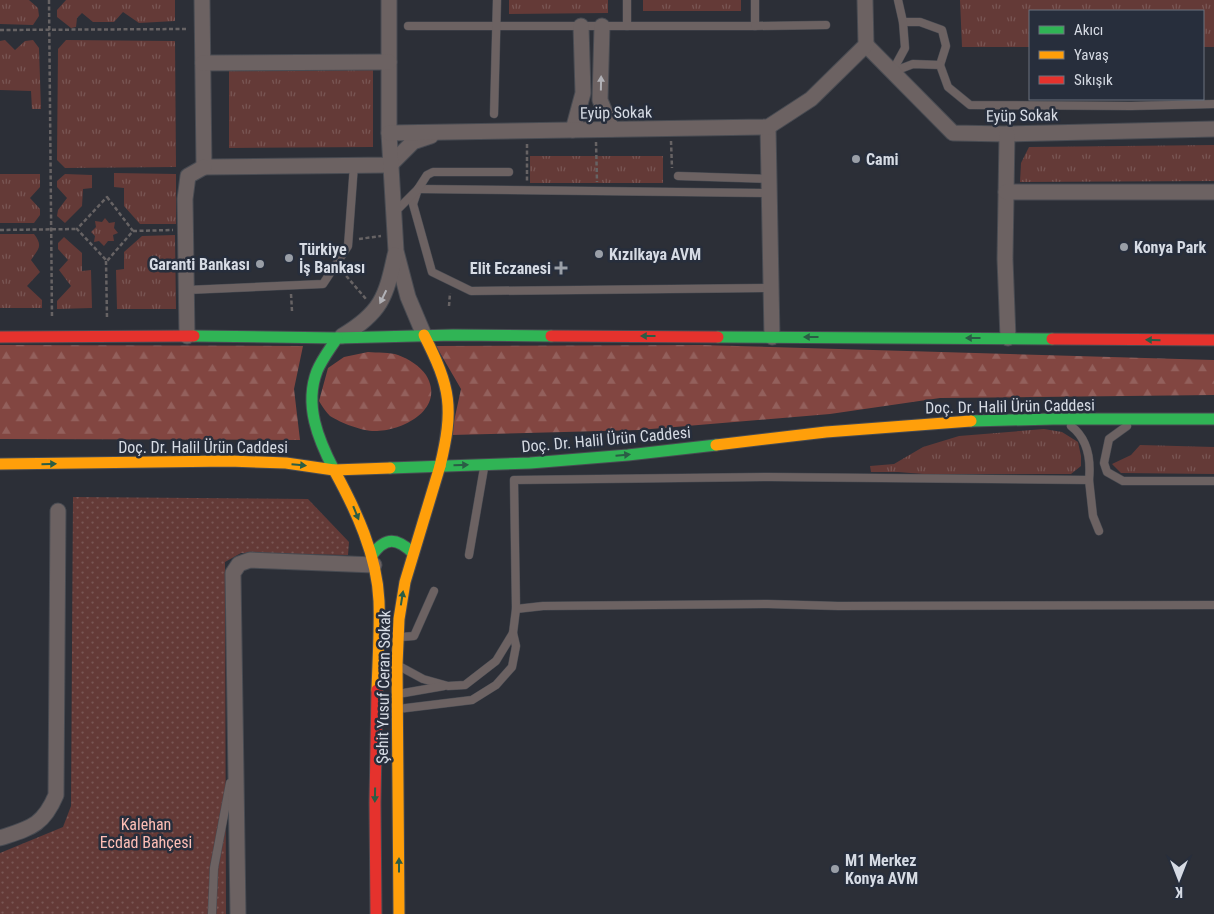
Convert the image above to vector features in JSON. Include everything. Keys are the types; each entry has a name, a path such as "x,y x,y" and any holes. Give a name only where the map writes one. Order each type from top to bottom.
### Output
{"main road":[{"path":"0,337 187,336 337,338 424,335 1008,338 1202,340 1214,342"},
{"path":"424,335 441,367 450,403 450,423 440,466"},
{"path":"334,470 318,436 313,416 312,396 316,373 337,338"},
{"name":"Doç. Dr. Halil Ürün Caddesi","path":"0,464 229,461 286,463 334,470 484,464 628,455 870,428 947,422 1053,419 1214,419"},
{"name":"Şehit Yusuf Ceran Sokak","path":"399,914 397,664 402,601 413,553 440,466"},
{"name":"Şehit Yusuf Ceran Sokak","path":"334,470 356,511 373,560 379,600 375,803 376,914"},
{"path":"373,560 382,542 391,540 400,542 413,553"}],"street":[{"path":"202,0 204,166"},
{"path":"389,0 389,133 396,251 408,297 424,335"},
{"path":"772,337 768,127 811,99 866,45 866,0"},
{"path":"573,130 583,93 581,26"},
{"path":"602,26 600,100 612,129"},
{"name":"Eyüp Sokak","path":"866,45 953,132 1007,134 1214,128"},
{"path":"203,63 389,62"},
{"name":"Eyüp Sokak","path":"389,133 768,127"},
{"path":"187,336 185,198 188,176 204,166 390,164 413,142 444,132"},
{"path":"1007,134 1005,259 1008,338"},
{"path":"1006,192 1214,192"},
{"path":"337,338 355,328 375,310 384,296 396,251"},
{"path":"0,838 33,826 49,812 56,795 58,511"},
{"path":"238,914 233,573 239,564 250,560 373,560"}],"lane":[{"path":"494,114 497,0"},
{"path":"627,0 628,26"},
{"path":"755,0 755,26"},
{"path":"892,72 905,48 903,22 898,0"},
{"path":"903,22 920,22 942,30 946,46 940,65 948,88 970,105 1131,106 1214,104"},
{"path":"408,26 826,25"},
{"path":"892,72 913,64 940,65"},
{"path":"187,290 323,284 348,246 354,165"},
{"path":"394,214 418,189 427,175 433,172 509,172"},
{"path":"678,176 770,186"},
{"path":"418,189 672,192 770,186"},
{"path":"418,189 413,204 432,272 471,291 771,288"},
{"path":"1053,419 1073,427 1085,443 1090,464 1093,516 1099,531"},
{"path":"1135,420 1109,439 1104,463 1107,472 1123,481 1214,481"},
{"path":"469,555 484,464"},
{"path":"398,709 472,700 496,685 512,667 516,646 513,633 516,609 514,480 778,477 1090,480"},
{"path":"399,637 414,636 434,591"},
{"path":"516,609 543,606 760,604 838,606 1214,605"},
{"path":"397,694 465,685 496,661 513,633"},
{"path":"397,664 423,679 448,686"},
{"path":"212,914 214,868 235,759"}],"path":[{"path":"49,0 52,296"},
{"path":"0,30 202,28"},
{"path":"671,128 672,192"},
{"path":"596,129 597,191"},
{"path":"527,130 528,190"},
{"path":"0,230 77,229 107,197 133,231"},
{"path":"77,229 106,260 108,336"},
{"path":"106,260 107,262 133,231 180,229"},
{"path":"348,241 395,234"},
{"path":"336,264 375,310"},
{"path":"291,285 292,311"}],"green space":[{"path":"0,0 29,0 38,8 39,16 33,25 0,24"},
{"path":"66,0 175,0 175,21 139,23 123,12 114,22 93,22 82,13 77,18 76,27 71,28 57,17 57,10"},
{"path":"509,0 608,0 608,13 509,14"},
{"path":"643,0 741,0 741,11 643,11"},
{"path":"960,0 1214,0 1214,47 1204,47 1204,10 1029,10 1029,47 962,47"},
{"path":"5,40 15,50 25,41 33,40 39,48 41,109 32,109 31,91 0,90 0,41"},
{"path":"66,40 175,41 176,167 65,168 57,160 58,49"},
{"path":"373,66 373,147 229,148 229,67"},
{"path":"1214,145 1214,181 1020,182 1021,163 1029,147"},
{"path":"530,156 663,156 663,183 530,183"},
{"path":"114,173 176,174 176,224 140,224 124,206 124,188 114,187"},
{"path":"0,174 40,174 40,187 30,198 40,209 40,215 34,223 0,223"},
{"path":"65,174 92,175 92,188 83,189 82,206 65,223 57,216 58,210 67,198 57,187 57,181"},
{"path":"105,218 109,223 115,222 114,228 118,233 113,235 114,241 108,241 104,246 99,241 94,242 95,236 91,232 96,227 95,221 102,222"},
{"path":"0,234 34,234 37,238 39,247 31,260 40,272 27,286 42,300 42,308 0,308"},
{"path":"175,235 176,309 117,309 116,270 124,269 124,252 142,236"},
{"path":"64,237 82,253 82,271 91,270 92,308 57,309 57,301 71,286 59,270 68,260 58,249 58,243"},
{"path":"0,345 303,346 294,389 300,440 0,439"},
{"path":"701,345 1214,360 1214,395 940,398 830,414 639,430 451,435 461,389 436,346"},
{"path":"368,352 398,355 414,363 426,375 431,387 431,398 427,407 410,422 388,430 372,431 359,429 330,416 319,401 328,368 344,357"},
{"path":"1044,429 1062,432 1078,442 1081,466 1071,474 871,472 870,466 894,464 923,447 959,436"},
{"path":"1140,445 1214,447 1214,474 1121,473 1112,464 1131,455"},
{"name":"Kalehan Ecdad Bahçesi","path":"73,497 308,499 349,542 348,555 241,553 225,562 226,914 0,914 0,853 63,827 71,806"}],"traffic: fast":[{"path":"194,336 337,338 453,335 551,336"},
{"path":"718,337 1052,339"},
{"path":"334,470 318,434 312,409 312,396 317,371 337,338"},
{"path":"971,421 1214,419"},
{"path":"390,468 530,463 716,445"},
{"path":"372,555 382,545 392,541 402,544 413,553"}],"traffic: slow":[{"path":"424,335 440,370 445,384 447,399 447,429 440,466"},
{"path":"716,445 826,432 971,421"},
{"path":"0,464 229,461 286,463 334,470 390,468"},
{"path":"399,914 397,665 399,619 405,582 440,466"},
{"path":"334,470 364,533 374,567 379,601 377,690"}],"traffic: jam":[{"path":"0,337 194,336"},
{"path":"551,336 718,337"},
{"path":"1052,339 1214,340"},
{"path":"376,914 377,690"}],"place":[{"name":"Cami","path":"856,159"},
{"name":"Konya Park","path":"1124,247"},
{"name":"Kızılkaya AVM","path":"599,254"},
{"name":"Türkiye İş Bankası","path":"289,258"},
{"name":"Garanti Bankası","path":"260,264"},
{"name":"Elit Eczanesi","path":"561,268"},
{"name":"M1 Merkez Konya AVM","path":"835,869"}]}
